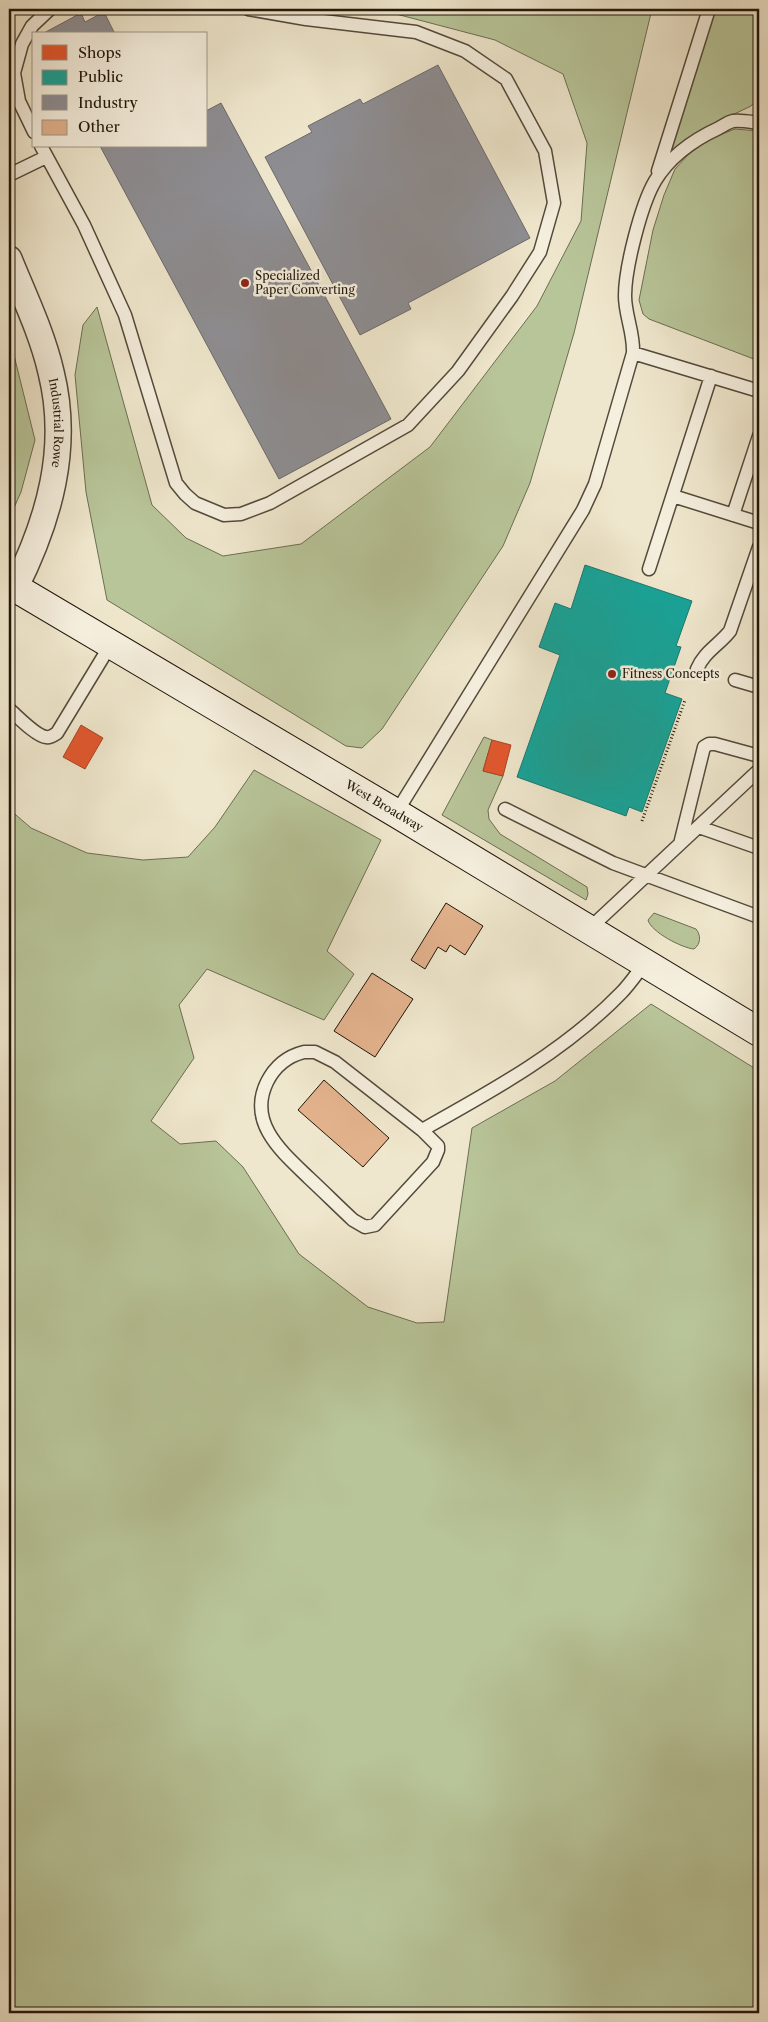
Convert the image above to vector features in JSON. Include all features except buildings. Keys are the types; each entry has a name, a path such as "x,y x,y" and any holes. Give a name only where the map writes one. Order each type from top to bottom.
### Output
{"main road":[{"name":"West Broadway","path":"11,591 111,644 759,1032"}],"street":[{"name":"Industrial Rowe","path":"9,259 39,330 48,358 54,388 58,425 56,466 50,502 38,536 11,591"}],"lane":[{"path":"32,128 19,101 14,73 22,44 32,26 50,9"},
{"path":"9,175 43,151 84,226 124,315 176,483 195,503 224,515 241,514 270,503 408,425 458,371 512,296 540,252 554,203 545,150 506,79 465,51 416,32 306,19 248,9"},
{"path":"396,813 583,510 595,484 633,352 634,343 626,312 627,272 641,217 709,9"},
{"path":"654,182 667,164 689,144 708,133 731,122 759,124"},
{"path":"633,352 759,391"},
{"path":"649,569 711,376"},
{"path":"733,515 759,436"},
{"path":"672,496 759,523"},
{"path":"697,669 705,654 722,641 730,631 759,547"},
{"path":"9,709 40,734 46,737 57,733 111,644"},
{"path":"734,680 759,687"},
{"path":"680,845 704,747 709,744 715,744 759,756"},
{"path":"589,929 759,770"},
{"path":"505,809 613,863 759,917"},
{"path":"699,827 759,848"},
{"path":"422,1130 554,1050 604,1010 623,991 645,963"},
{"path":"315,1052 336,1062 422,1130 438,1146 433,1162 381,1221 375,1225 365,1227 353,1220 281,1151 267,1132 261,1113 260,1102 270,1076 284,1060 293,1054 315,1052"}],"path":[{"path":"642,821 685,700"}],"green space":[{"path":"377,9 652,9 574,333 530,483 503,546 382,729 362,748 346,746 107,600 86,492 75,375 83,325 97,307 152,505 186,538 223,556 301,544 430,447 537,306 581,221 587,143 563,74 495,40"},
{"path":"715,9 759,9 759,97 751,106 701,130 670,152"},
{"path":"735,129 759,131 759,361 649,319 643,314 639,300 653,230 664,195 675,169 688,155 709,139"},
{"path":"9,335 35,440 21,492 9,519"},
{"path":"484,737 492,740 483,771 503,776 488,810 489,819 500,834 587,887 588,894 586,900 442,815"},
{"path":"254,770 381,840 327,951 354,974 324,1020 207,969 179,1005 194,1058 151,1121 180,1144 216,1141 243,1167 299,1254 368,1307 417,1323 444,1322 472,1128 555,1081 651,1004 759,1071 759,2013 9,2013 9,809 31,828 87,853 143,860 188,857 215,827"},
{"path":"654,913 696,929 699,934 698,945 694,949 682,946 661,934 650,925 648,920"}],"place":[{"name":"Specialized Paper Converting","path":"245,283"},
{"name":"Fitness Concepts","path":"612,674"}]}
